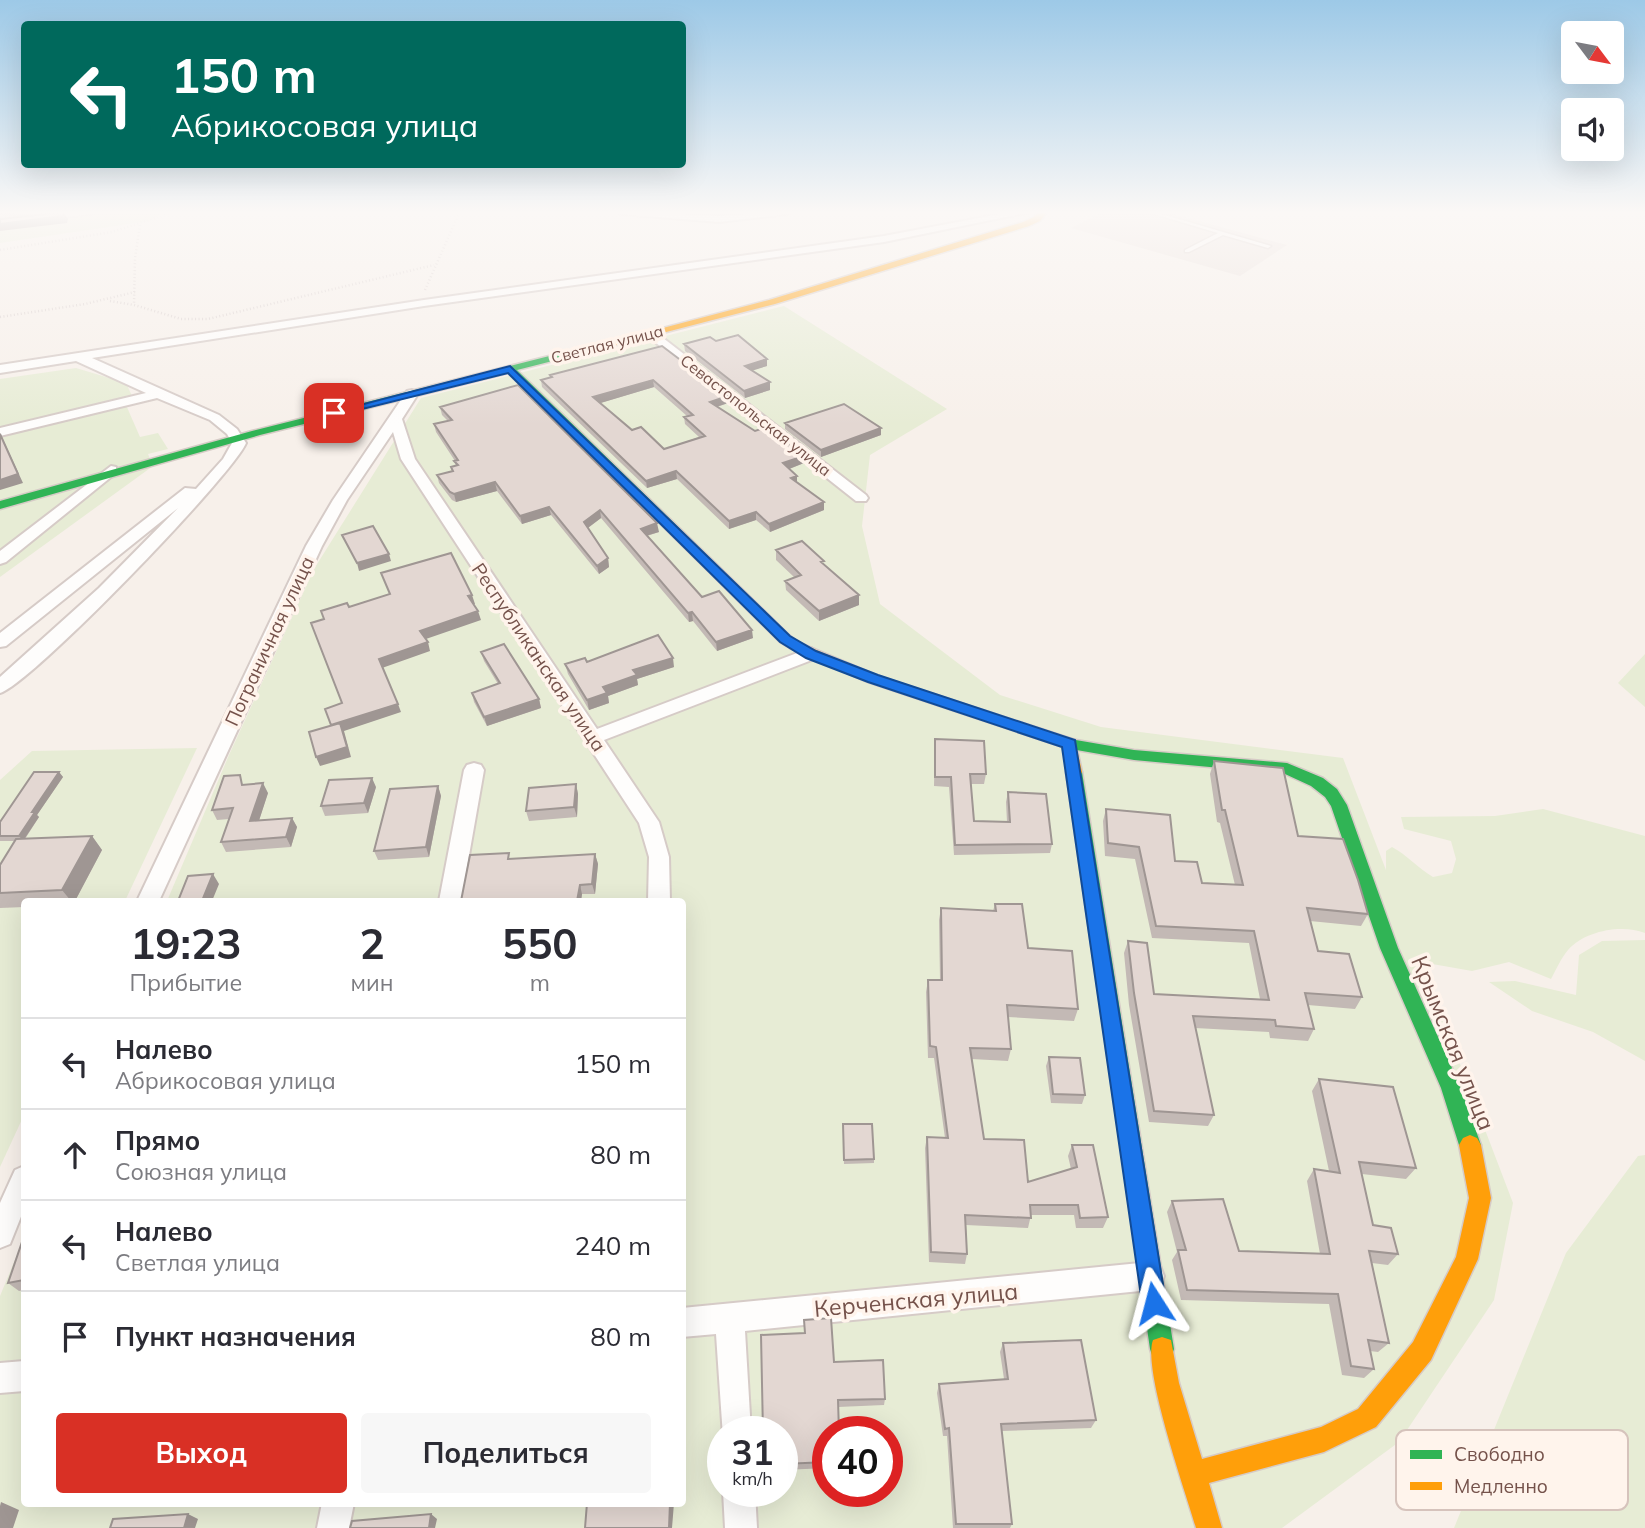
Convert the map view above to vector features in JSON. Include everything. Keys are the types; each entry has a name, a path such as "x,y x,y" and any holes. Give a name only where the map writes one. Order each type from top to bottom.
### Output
{"street":[{"path":"0,369 573,282"},
{"name":"Светлая улица","path":"0,505 111,470 650,333 837,282"},
{"name":"Севастопольская улица","path":"650,333 862,498"},
{"path":"0,687 181,515 231,458 239,443 223,422 209,414 158,394 134,379 76,357"},
{"name":"Крымская улица","path":"510,369 785,639 811,654 873,679 1070,744 1134,755 1287,769 1310,778 1331,793 1339,805 1389,948 1451,1088 1471,1148 1480,1198 1467,1259 1422,1351 1367,1419 1324,1439 1193,1474"},
{"path":"0,432 158,394"},
{"name":"Пограничная улица","path":"149,898 314,546 340,500 412,394"},
{"name":"Республиканская улица","path":"396,420 408,459 649,822 659,857 659,898"},
{"path":"0,642 268,430"},
{"path":"0,559 111,470"},
{"path":"591,738 811,654"},
{"path":"1070,744 1167,1383 1209,1528"},
{"path":"451,898 474,770"},
{"path":"0,1234 21,1186"},
{"name":"Керченская улица","path":"686,1323 1150,1276"},
{"path":"730,1319 735,1416"},
{"path":"0,1378 21,1376"},
{"path":"333,1528 337,1507"},
{"path":"740,1507 741,1528"}],"path":[{"path":"134,305 135,282"},
{"path":"103,300 195,320 368,282"},
{"path":"424,303 427,282"},
{"path":"0,317 135,292"}],"green space":[{"path":"784,306 947,409 870,455 862,526 880,604 1000,695 1101,727 1343,758 1386,870 1386,851 1392,847 1433,877 1452,873 1456,859 1451,841 1404,829 1401,817 1495,816 1543,809 1645,836 1645,933 1615,929 1584,938 1568,950 1551,979 1509,962 1472,971 1421,962 1513,1203 1494,1300 1407,1430 1396,1430 1396,1444 1282,1528 0,1528 0,1296 21,1245 21,1507 686,1507 686,898 168,898 229,755 314,569 421,398"},
{"path":"76,368 126,383 132,396 0,428 0,379"},
{"path":"126,405 140,437 158,433 168,449 148,454 153,466 0,577 0,436"},
{"path":"1645,654 1645,707 1618,683"},
{"path":"197,748 126,898 21,898 21,1122 0,1167 0,780 32,751"},
{"path":"1645,940 1645,1061 1593,1032 1532,1011 1489,982 1515,981 1576,995 1579,955 1602,941"},
{"path":"1645,1155 1645,1528 1454,1528 1461,1510 1628,1510 1628,1430 1494,1430 1566,1253 1638,1156"}],"building":[{"path":"738,335 767,359 745,366 770,382 744,391 684,344 710,337 716,341"},
{"path":"662,346 728,396 710,402 755,431 767,427 804,456 783,463 797,476 791,478 824,502 769,524 756,512 729,521 676,471 646,481 541,380 552,377 550,375","holes":["653,380 693,415 684,417 705,436 664,449 641,427 632,430 593,397"]},
{"path":"518,385 657,523 641,529 702,597 719,591 752,630 716,642 600,510 584,522 608,558 597,566 549,507 520,516 495,482 454,494 450,492 437,475 453,471 451,467 458,465 454,461 458,460 434,424 452,420 440,407"},
{"path":"844,404 881,428 821,450 785,423"},
{"path":"0,434 18,474 0,480"},
{"path":"373,526 389,554 357,563 342,535"},
{"path":"802,541 824,561 821,562 859,595 819,611 785,581 801,575 776,550"},
{"path":"451,553 472,595 468,596 478,611 420,631 428,642 379,659 398,704 331,725 325,709 342,703 311,623 324,619 321,611 347,603 349,607 390,594 381,573"},
{"path":"658,635 673,658 633,670 637,675 603,687 607,693 587,700 565,664 585,658 587,662"},
{"path":"504,644 539,699 484,717 472,693 500,683 481,652"},
{"path":"340,723 347,747 316,757 309,732"},
{"path":"935,739 984,741 986,774 970,774 974,821 1010,822 1008,792 1046,794 1052,844 955,845 951,777 935,777"},
{"path":"1214,761 1283,768 1298,836 1343,839 1368,914 1307,908 1318,951 1349,954 1362,997 1305,993 1314,1029 1276,1026 1275,1020 1193,1016 1214,1115 1154,1111 1128,941 1147,943 1154,994 1269,1000 1254,931 1156,926 1139,847 1108,843 1106,809 1170,815 1175,861 1197,862 1202,883 1243,885 1225,810 1222,810"},
{"path":"34,772 59,772 19,836 0,836 0,822"},
{"path":"240,775 242,785 263,783 250,821 292,818 286,837 221,842 233,808 212,810 224,776"},
{"path":"372,778 364,803 321,806 329,780"},
{"path":"576,784 574,807 526,811 529,788"},
{"path":"438,786 426,847 374,851 390,789"},
{"path":"92,836 62,890 0,893 0,865 16,839"},
{"path":"509,853 508,859 595,854 592,884 580,885 578,898 462,898 470,855"},
{"path":"213,874 203,898 179,898 188,876"},
{"path":"995,904 1022,904 1028,948 1072,951 1078,1009 1007,1005 1011,1049 970,1048 984,1139 1024,1140 1028,1182 1077,1167 1072,1145 1093,1145 1108,1217 1080,1218 1078,1205 1030,1205 1031,1218 965,1215 967,1254 931,1252 927,1137 948,1138 936,1047 930,1046 928,980 942,980 941,908 996,911"},
{"path":"1049,1057 1080,1058 1085,1095 1053,1094"},
{"path":"1319,1079 1393,1087 1416,1168 1359,1162 1373,1225 1391,1228 1398,1254 1369,1251 1389,1343 1368,1340 1374,1369 1351,1366 1338,1294 1187,1290 1178,1250 1186,1250 1172,1201 1223,1199 1239,1251 1330,1254 1314,1169 1340,1173"},
{"path":"843,1124 872,1124 874,1159 844,1160"},
{"path":"21,1245 21,1281 8,1283"},
{"path":"831,1318 834,1362 883,1360 885,1399 838,1400 838,1416 812,1416 812,1463 798,1463 798,1416 763,1416 761,1335 805,1333 804,1320"},
{"path":"1081,1340 1096,1420 1001,1424 1012,1524 956,1524 949,1428 945,1429 939,1384 1008,1379 1003,1343"},
{"path":"587,1507 670,1507 669,1528 585,1528"},
{"path":"188,1514 184,1528 110,1528 113,1519"},
{"path":"431,1514 429,1528 350,1528 352,1521"}],"traffic: fast":[{"path":"0,505 256,433 581,351"},
{"path":"510,369 785,639 795,645"},
{"path":"1070,744 1134,755 1287,769 1317,782 1331,793 1339,805 1389,948 1451,1088 1470,1145"},
{"path":"1074,772 1162,1349"}],"traffic: slow":[{"path":"581,351 772,302 836,282"},
{"path":"795,645 873,679 1070,744 1074,772"},
{"path":"1193,1474 1324,1439 1367,1418 1422,1351 1467,1259 1480,1198 1470,1145"},
{"path":"1162,1349 1167,1383 1209,1528"}],"route":[{"path":"334,413 510,369 785,639 811,654 873,679 1070,744 1154,1303"}]}
